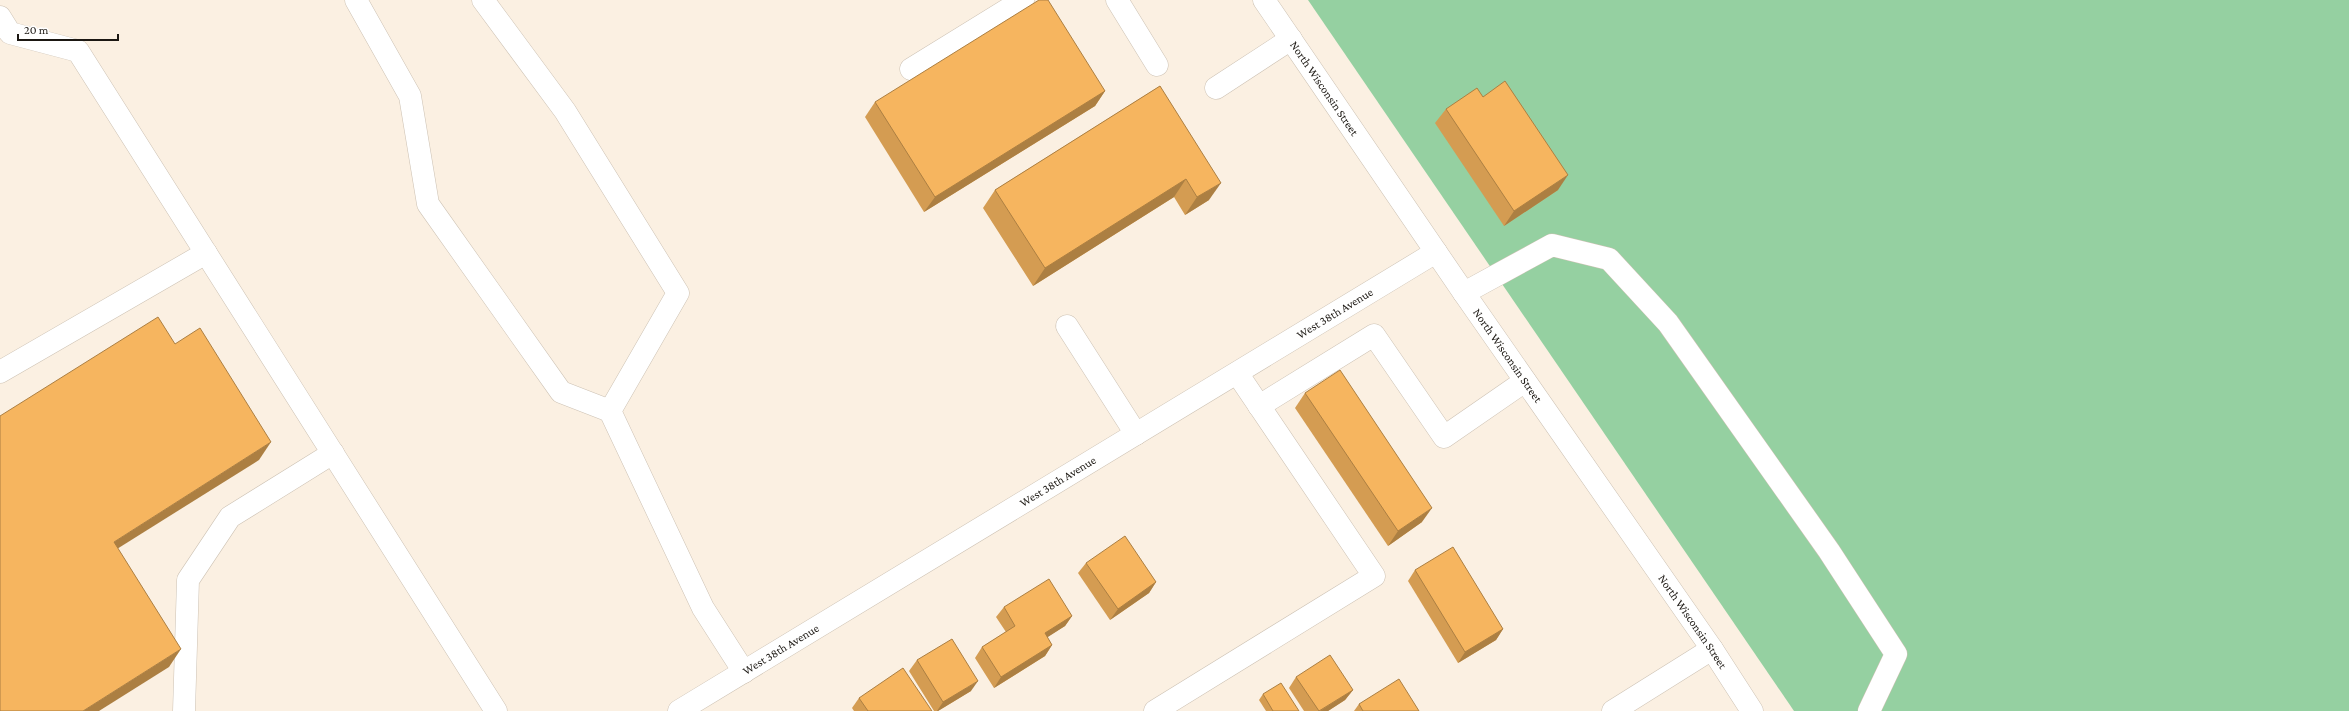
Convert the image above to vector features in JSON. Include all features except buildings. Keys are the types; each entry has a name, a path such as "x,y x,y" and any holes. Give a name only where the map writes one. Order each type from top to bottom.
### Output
{"street":[{"path":"356,0 410,96 428,204 561,392 610,411 703,608 744,672"},
{"path":"483,0 565,111 678,293 610,411"},
{"path":"911,69 1023,0"},
{"path":"1117,0 1157,65"},
{"name":"North Wisconsin Street","path":"1264,0 1464,293 1712,649 1752,711"},
{"path":"3,33 78,51 496,711"},
{"path":"1216,88 1291,39"},
{"path":"1464,293 1552,245 1609,259 1668,323 1829,551 1896,654 1869,711"},
{"name":"West 38th Avenue","path":"679,711 1436,252"},
{"path":"0,372 206,253"},
{"path":"1067,326 1136,434"},
{"path":"1259,406 1374,335 1444,437 1525,381"},
{"path":"1155,711 1374,576 1237,373"},
{"path":"184,711 188,580 230,517 333,454"},
{"path":"1614,711 1712,649"}],"green space":[{"path":"1308,0 2349,0 2349,711 1794,711"}]}
